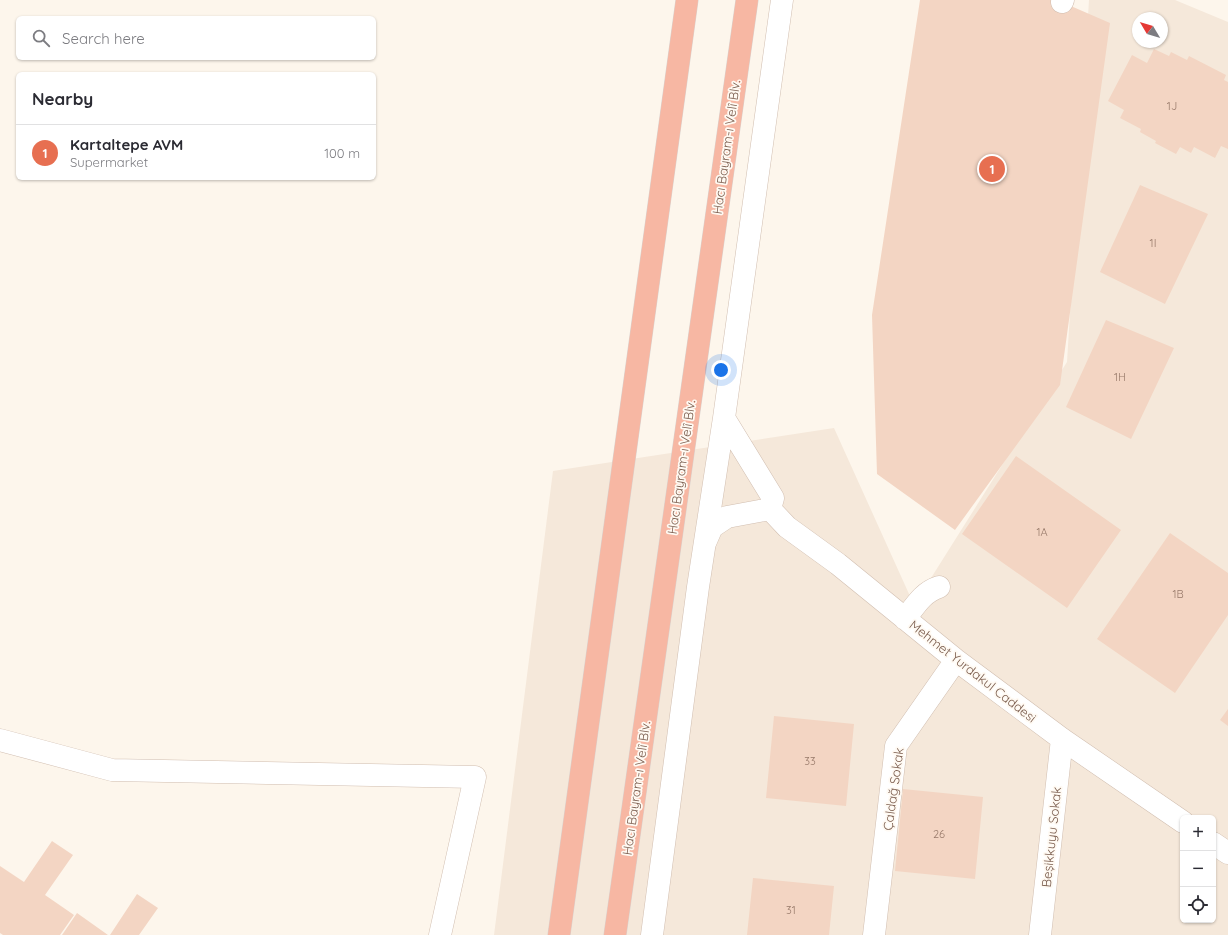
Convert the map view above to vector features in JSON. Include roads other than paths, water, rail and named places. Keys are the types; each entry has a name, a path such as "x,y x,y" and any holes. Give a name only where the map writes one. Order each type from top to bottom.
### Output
{"highway":[{"path":"559,935 687,0"},
{"name":"Hacı Bayram-ı Velî Blv.","path":"615,935 747,0"}],"street":[{"path":"652,935 704,546 724,418 782,0"},
{"path":"704,546 712,527 727,517 770,509 773,498 724,418"},
{"name":"Mehmet Yurdakul Caddesi","path":"770,509 787,527 838,564 956,660 1062,739 1180,820"},
{"path":"905,619 924,594 931,589 939,587"},
{"name":"Çaldağ Sokak","path":"874,935 896,746 956,660"},
{"name":"Beşikkuyu Sokak","path":"1040,935 1062,739"},
{"path":"0,740 112,770 475,777 440,935"},
{"path":"1216,845 1228,853"}],"place":[{"name":"Kartaltepe AVM","path":"992,169"}]}
